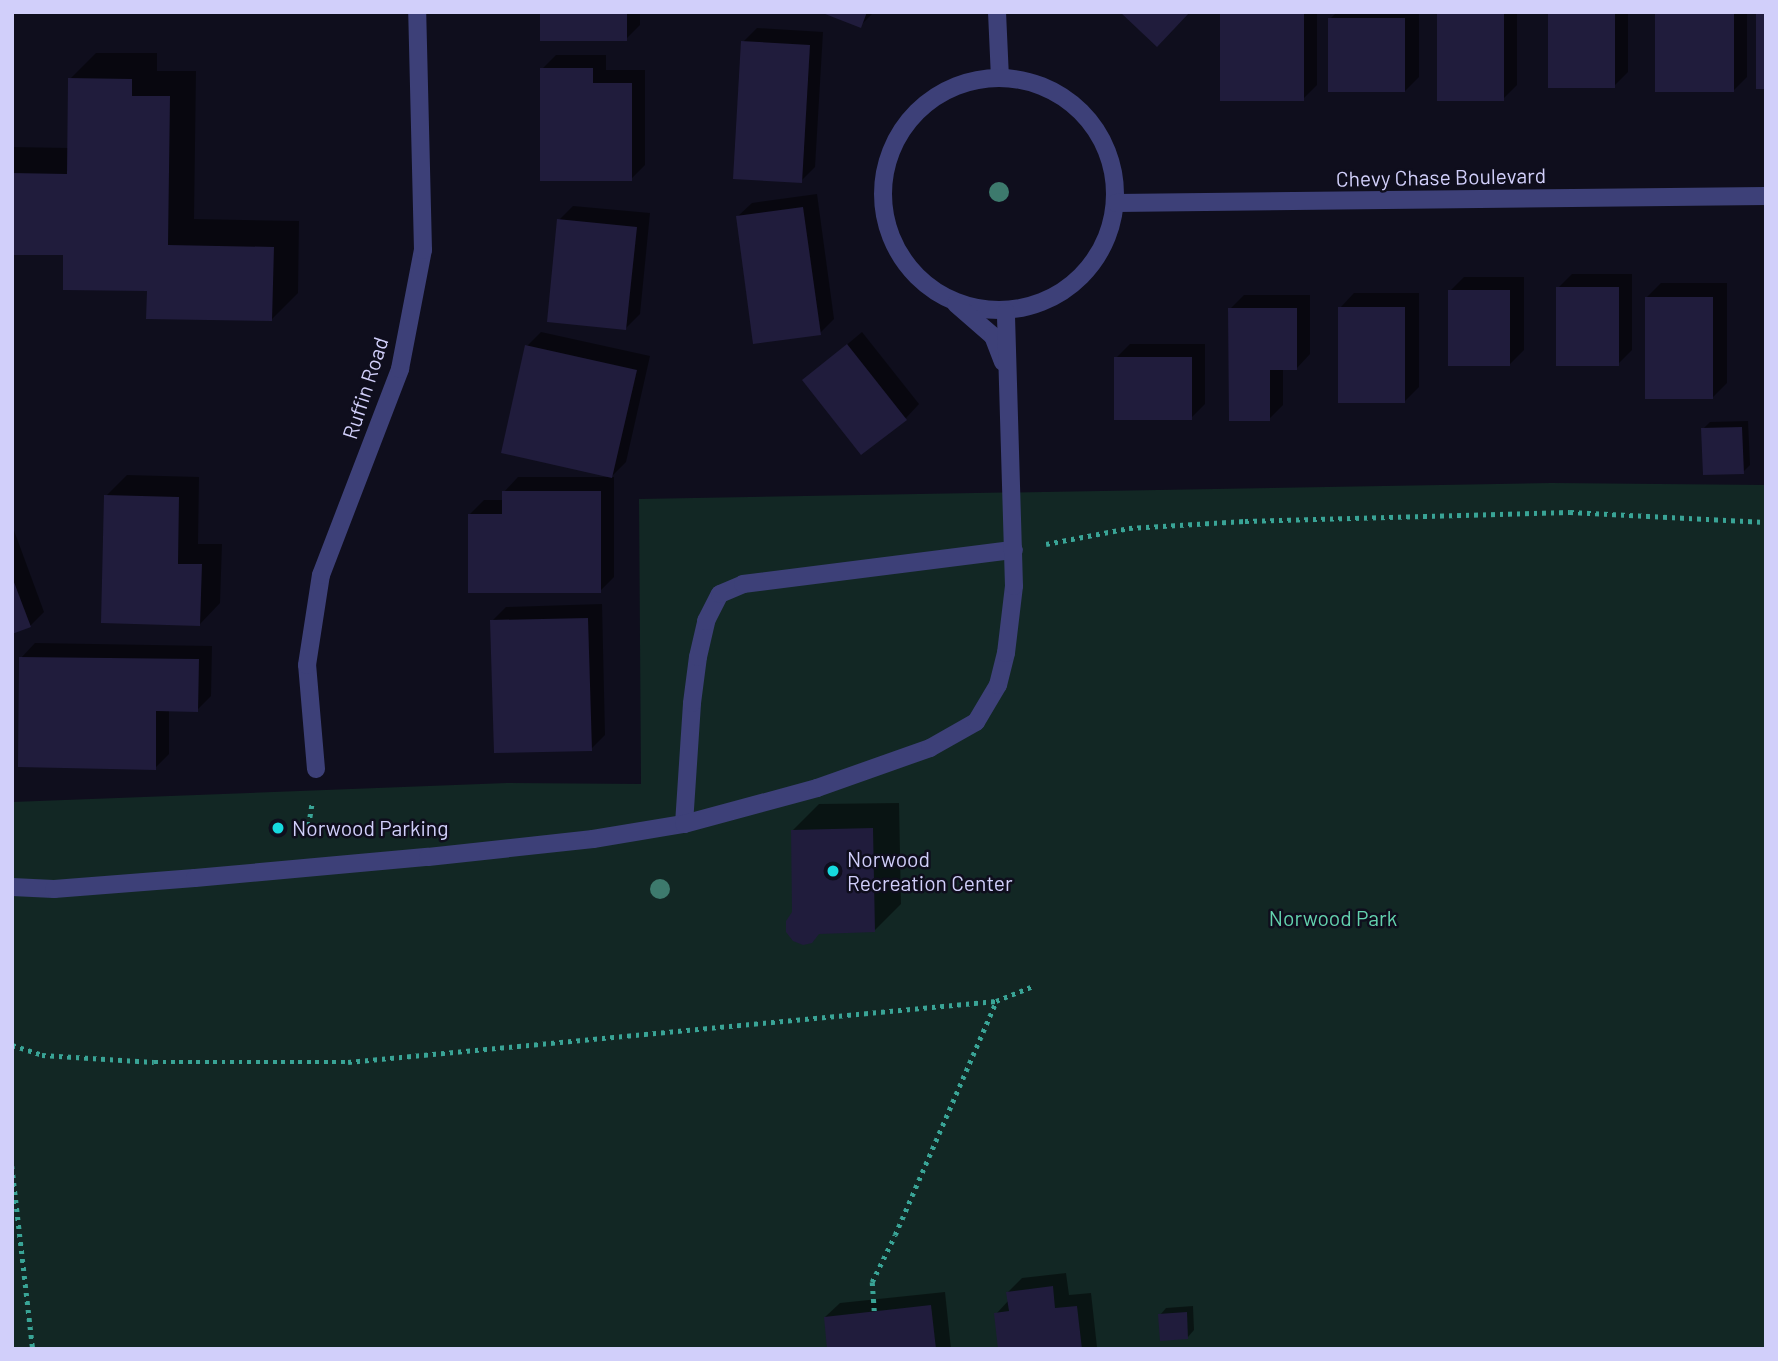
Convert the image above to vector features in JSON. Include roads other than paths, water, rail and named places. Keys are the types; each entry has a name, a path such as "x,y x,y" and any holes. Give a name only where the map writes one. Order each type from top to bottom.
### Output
{"street":[{"name":"Ruffin Road","path":"316,769 307,665 321,575 400,369 423,250 417,12"},
{"path":"998,12 1000,78"},
{"path":"955,303 1006,312 1053,298 1085,274 1105,245 1116,203 1108,150 1089,119 1070,101 1033,82 1000,78 937,95 912,116 894,141 882,184 887,229 898,254 914,276 955,303 993,336 1009,375"},
{"name":"Chevy Chase Boulevard","path":"1116,203 1766,196"},
{"path":"12,887 54,889 302,868 593,839 684,824 817,788 930,748 976,722 998,685 1006,653 1014,550 1006,312"},
{"path":"684,824 692,703 698,657 706,621 720,594 743,584 1014,550"}],"place":[{"name":"Norwood Parking","path":"278,828"},
{"name":"Norwood Recreation Center","path":"833,871"}],"park label":[{"name":"Norwood Park","path":"1333,918"}]}
